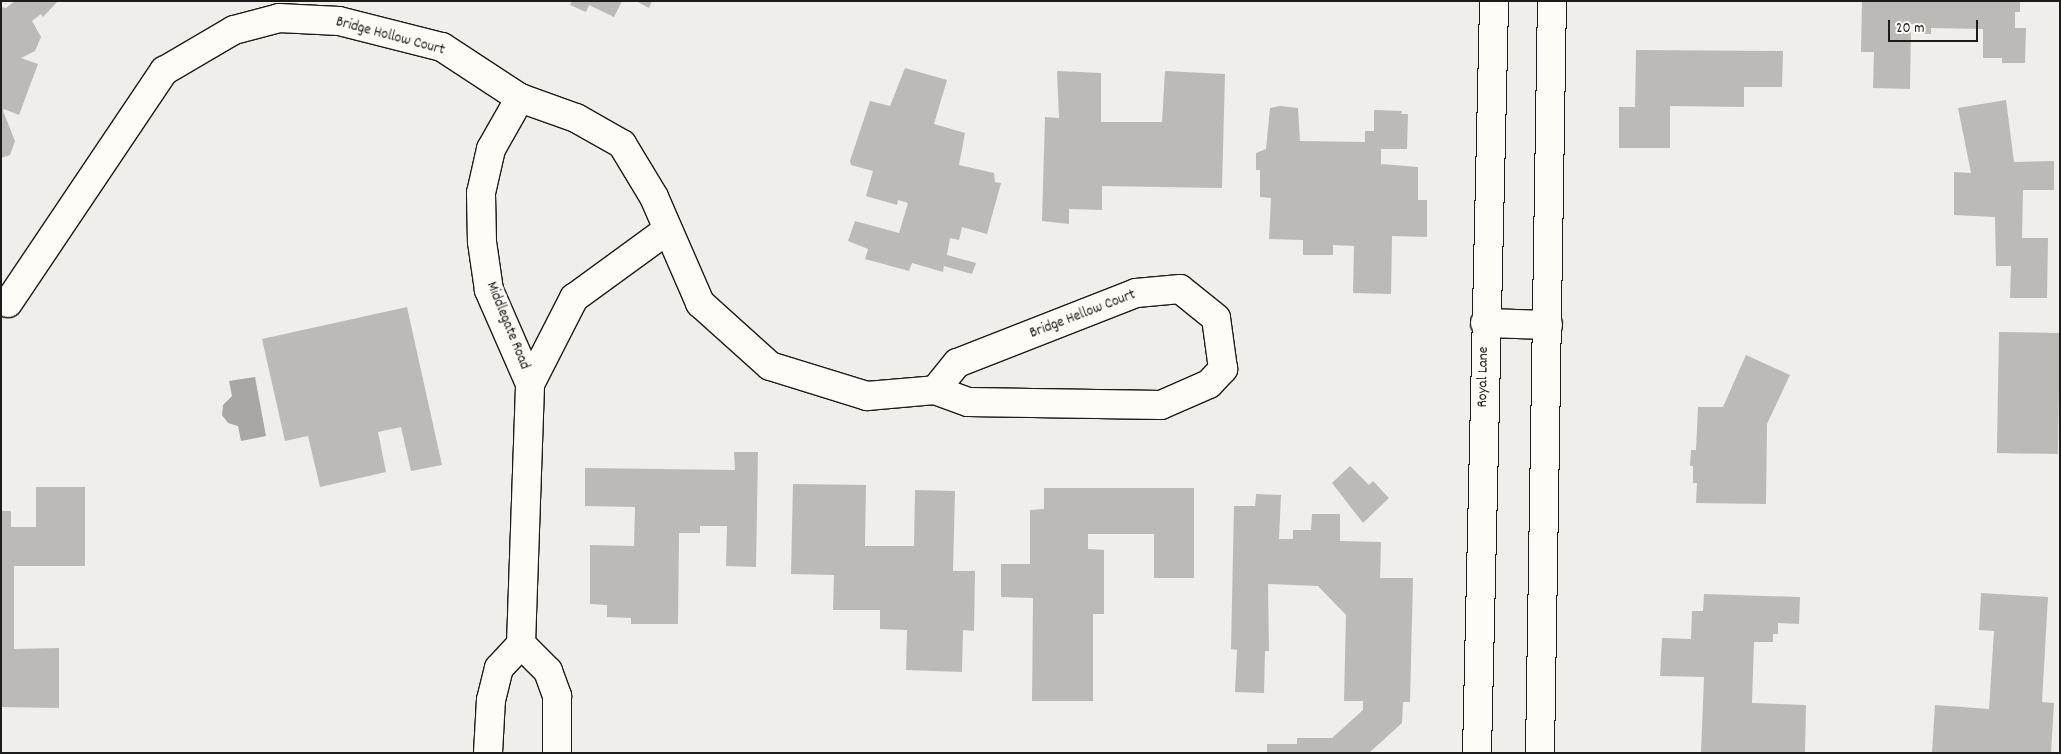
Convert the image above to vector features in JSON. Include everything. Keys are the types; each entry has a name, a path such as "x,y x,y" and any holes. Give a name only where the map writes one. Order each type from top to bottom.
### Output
{"street":[{"name":"Royal Lane","path":"1477,753 1485,322 1494,1"},
{"path":"1540,753 1552,1"},
{"name":"Bridge Hollow Court","path":"8,303 164,72 234,30 280,18 338,21 442,47 520,98 576,118 622,144 654,197 666,231 700,303 770,366 868,396 935,390"},
{"name":"Middlegate Road","path":"520,98 491,149 481,193 482,222 489,290 530,384"},
{"name":"Middlegate Road","path":"521,644 530,384 574,298 666,231"},
{"name":"Bridge Hellow Court","path":"1180,289 1216,318 1223,369 1209,384 1161,405 968,402 935,390 958,363 1136,293 1180,289"},
{"path":"1485,322 1548,325"},
{"path":"488,753 491,700 499,668 521,644 548,671 557,696 557,753"}],"shaded area":[{"path":"255,377 266,436 241,441 238,426 228,423 222,415 223,405 232,396 229,381"}],"building":[{"path":"15,1 58,1 43,17 41,14 32,21 41,37 35,51 21,58 38,64 19,115 4,109 3,111 15,141 10,155 1,158 1,7 6,8"},
{"path":"572,1 622,1 614,17 589,5 586,12 570,5"},
{"path":"636,1 652,1 649,8"},
{"path":"1862,1 2020,1 2020,12 2015,12 2015,28 2026,28 2025,63 2002,63 2002,58 1983,58 1983,29 1931,28 1931,34 1923,34 1922,25 1911,24 1910,89 1873,88 1874,52 1861,52"},
{"path":"1636,50 1783,51 1782,87 1744,87 1744,107 1670,106 1670,148 1619,148 1619,107 1635,107"},
{"path":"905,68 947,80 934,124 965,133 959,165 994,173 995,182 1001,183 987,234 962,227 959,240 950,238 947,255 976,263 972,274 944,266 943,272 912,263 909,271 865,259 868,249 848,241 855,221 899,233 908,203 898,200 897,205 866,196 873,171 851,165 850,161 870,101 890,106"},
{"path":"1057,71 1101,73 1101,122 1162,122 1165,71 1225,74 1222,188 1102,186 1102,210 1069,209 1069,224 1042,221 1045,117 1059,118"},
{"path":"2006,100 2014,162 2054,161 2054,190 2023,190 2022,238 2048,238 2047,298 2010,298 2011,266 1996,266 1995,217 1954,215 1954,172 1971,173 1958,108"},
{"path":"1280,106 1298,108 1300,141 1365,142 1365,131 1374,131 1374,110 1402,111 1401,114 1408,114 1407,149 1381,149 1381,164 1418,167 1418,200 1427,200 1427,237 1392,236 1391,294 1353,293 1354,246 1333,245 1333,255 1303,255 1303,240 1269,239 1271,198 1260,197 1260,170 1256,170 1256,153 1266,149 1270,108"},
{"path":"407,307 442,465 411,471 401,427 378,432 386,472 320,487 308,436 285,441 262,339"},
{"path":"1999,332 2060,333 2058,454 1997,453"},
{"path":"1746,355 1790,375 1767,424 1766,504 1696,503 1697,483 1693,483 1693,466 1690,466 1691,450 1696,450 1698,407 1723,407"},
{"path":"734,452 758,452 756,567 726,566 727,526 700,526 700,533 679,533 678,624 631,624 631,618 607,617 607,605 590,604 590,545 634,546 635,507 585,506 585,468 735,470"},
{"path":"1350,466 1369,485 1373,481 1389,498 1363,523 1332,483"},
{"path":"793,484 866,485 865,546 914,546 915,490 955,491 953,571 975,571 974,631 963,630 962,672 906,670 907,630 880,629 880,610 833,610 834,575 791,574"},
{"path":"36,487 85,487 85,566 14,566 14,649 59,648 59,708 1,707 1,511 11,511 11,527 36,527"},
{"path":"1044,488 1194,488 1194,578 1154,578 1154,534 1088,534 1088,549 1104,550 1104,614 1093,614 1093,701 1032,701 1033,598 1001,597 1001,564 1030,564 1030,510 1044,509"},
{"path":"1256,494 1281,495 1279,539 1293,539 1293,530 1311,530 1312,514 1340,514 1340,541 1381,542 1380,578 1413,578 1410,702 1403,702 1402,723 1369,753 1267,753 1267,744 1297,744 1297,738 1332,738 1363,710 1363,701 1344,701 1346,615 1318,586 1268,584 1269,651 1265,651 1264,693 1235,692 1237,650 1231,649 1234,506 1255,506"},
{"path":"1981,593 2048,597 2042,702 2054,703 2051,753 1932,753 1935,705 1989,709 1994,631 1979,630"},
{"path":"1704,594 1800,597 1799,624 1778,623 1778,634 1773,634 1773,642 1754,642 1752,703 1806,705 1805,753 1701,753 1704,677 1660,676 1662,638 1691,639 1692,611 1703,611"}]}
